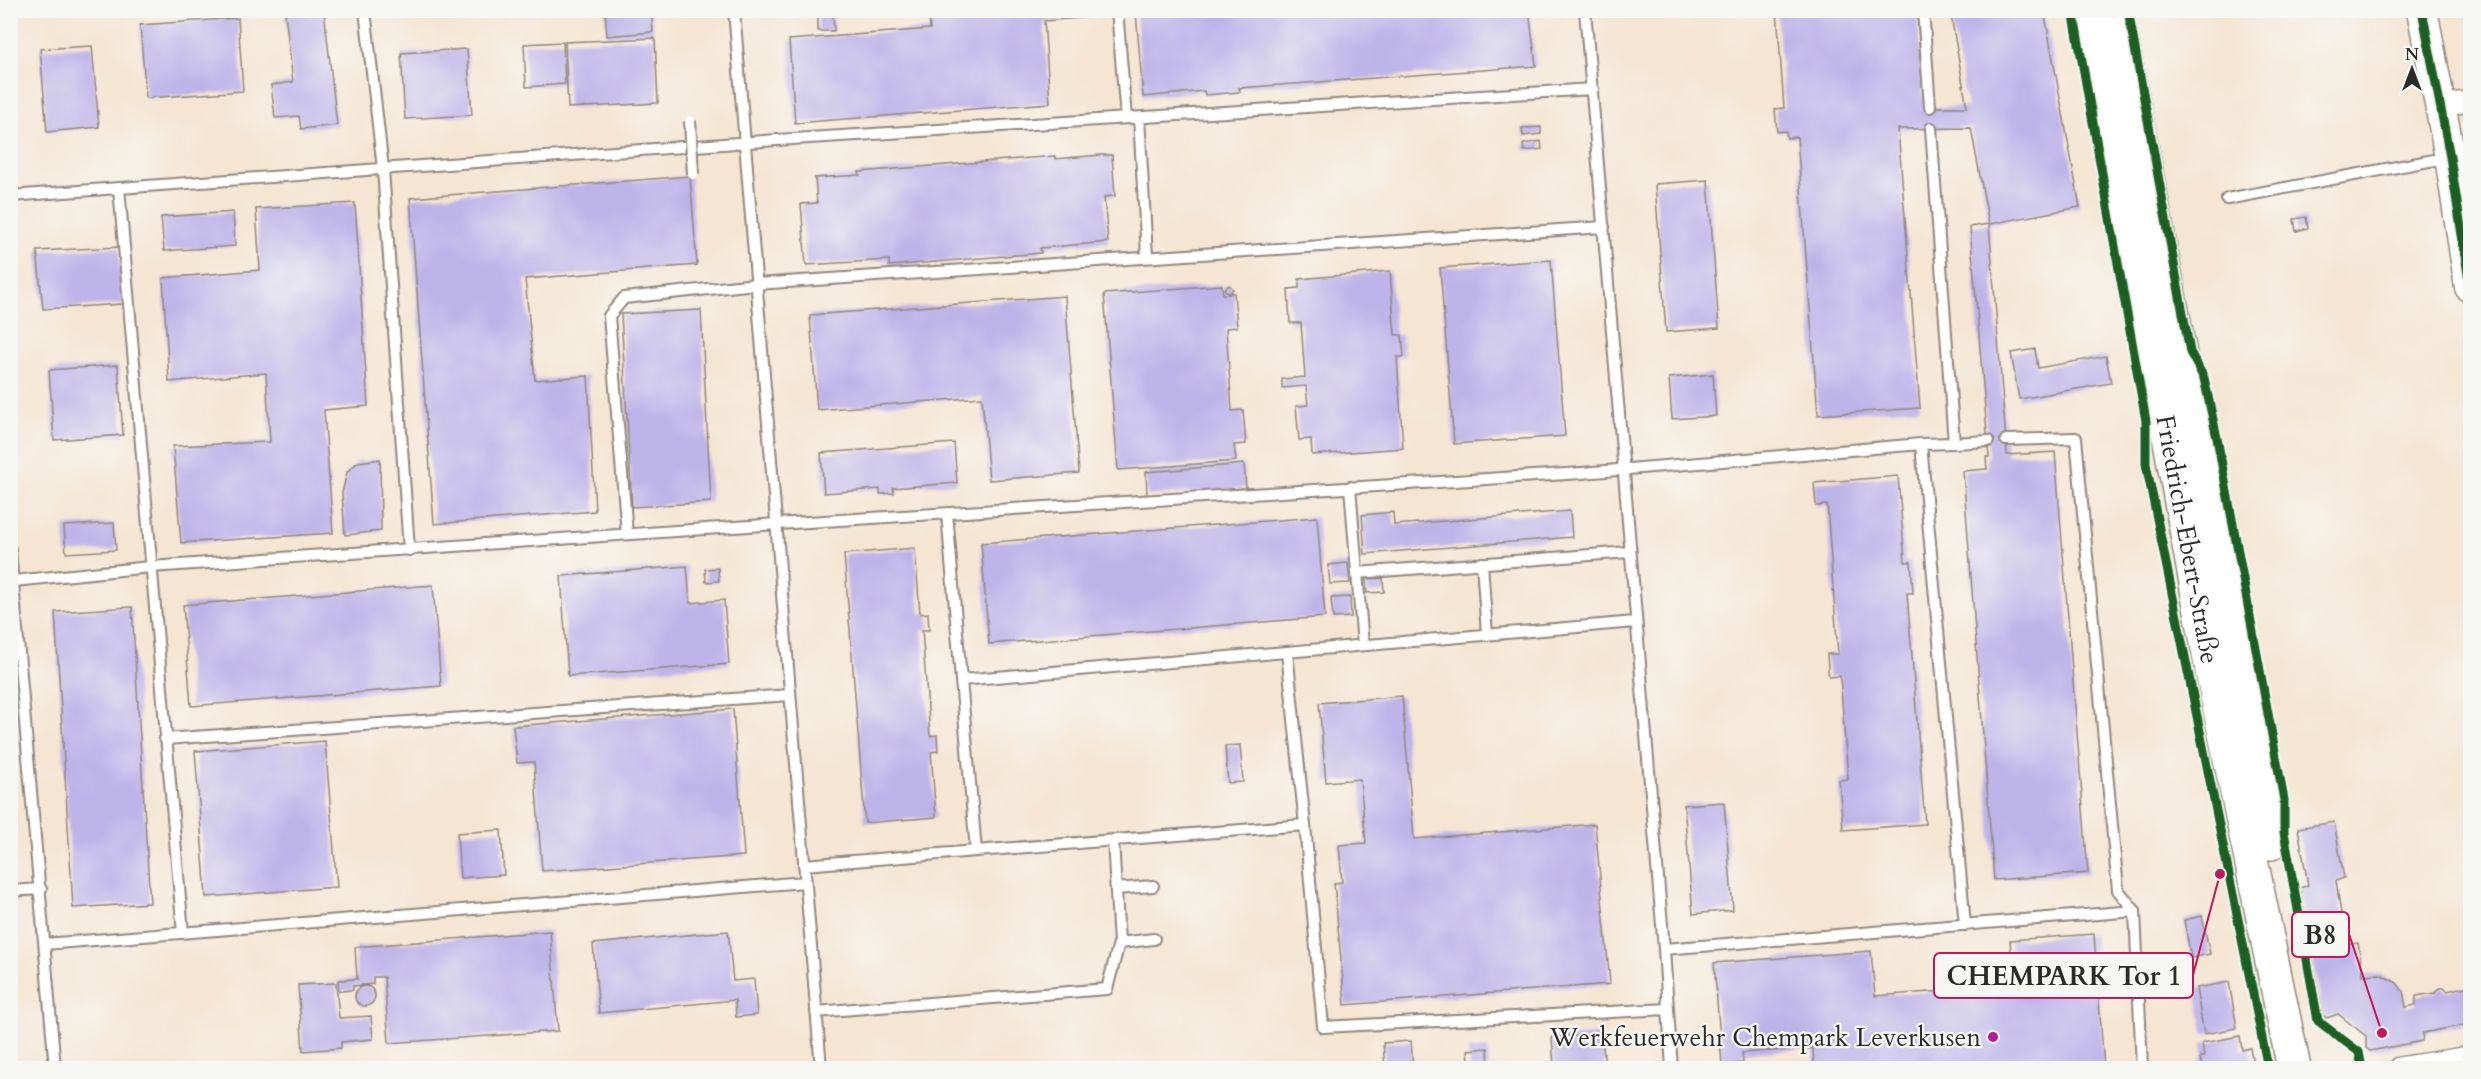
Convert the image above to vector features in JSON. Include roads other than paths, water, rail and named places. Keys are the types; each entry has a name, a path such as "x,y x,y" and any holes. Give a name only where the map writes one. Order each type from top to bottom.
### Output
{"main road":[{"name":"Friedrich-Ebert-Straße","path":"2091,10 2213,676 2294,1068"},
{"name":"Friedrich-Ebert-Straße","path":"2116,10 2313,1068"}],"street":[{"path":"2422,10 2450,157 2464,198 2470,287"},
{"path":"2440,106 2470,101"},
{"path":"2399,1068 2470,1056"}],"lane":[{"path":"365,10 382,169 409,550"},
{"path":"734,10 821,1068"},
{"path":"1117,10 1125,118"},
{"path":"1585,10 1672,1068"},
{"path":"1923,10 1930,107"},
{"path":"10,196 744,142 1593,89"},
{"path":"1139,118 1147,256"},
{"path":"690,121 693,174"},
{"path":"1931,128 1954,443"},
{"path":"2227,199 2450,157"},
{"path":"119,188 183,933"},
{"path":"627,534 609,316 624,298 756,284 1604,227"},
{"path":"2006,440 2076,438 2118,890 2135,911 2142,1068"},
{"path":"14,581 150,567 1622,469 1921,444 1988,441"},
{"path":"1921,444 1965,925"},
{"path":"1350,487 1363,645"},
{"path":"947,513 976,851"},
{"path":"10,549 55,1068"},
{"path":"1357,573 1629,552"},
{"path":"1482,564 1487,635"},
{"path":"961,680 1635,622"},
{"path":"1287,652 1323,1028 1668,1009"},
{"path":"165,739 790,695"},
{"path":"804,865 1305,825"},
{"path":"816,1012 1107,989 1119,942 1113,840"},
{"path":"45,944 805,882"},
{"path":"1116,889 1153,886"},
{"path":"10,891 41,889"},
{"path":"1664,949 2135,911"},
{"path":"1119,942 1154,939"}],"place":[{"name":"CHEMPARK Tor 1","path":"2220,874"},
{"name":"B8","path":"2382,1033"},
{"name":"Werkfeuerwehr Chempark Leverkusen","path":"1993,1037"}]}
